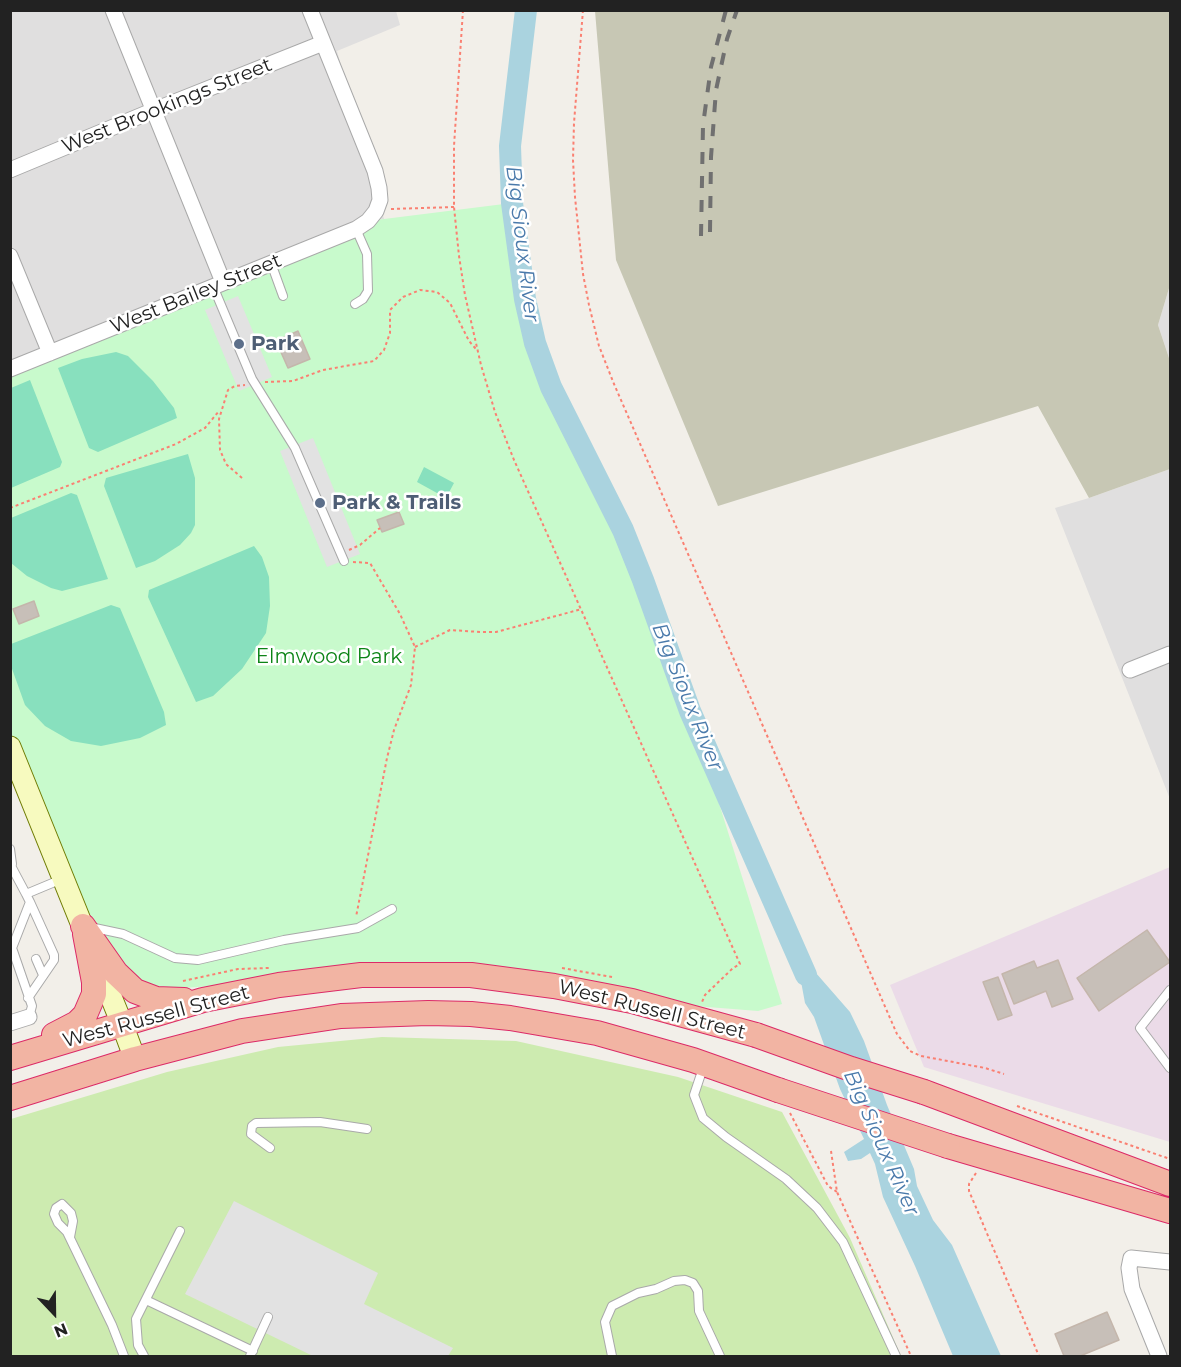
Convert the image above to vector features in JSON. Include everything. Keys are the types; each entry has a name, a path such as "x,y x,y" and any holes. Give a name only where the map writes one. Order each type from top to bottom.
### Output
{"highway":[{"path":"83,926 116,973 135,991 145,996 170,1000 228,995"},
{"path":"10,1053 63,1031 85,1015 94,994 94,982 83,926"},
{"name":"West Russell Street","path":"10,1058 228,995 279,985 361,975 471,975 554,986 633,1001 756,1035 851,1070 924,1092 1170,1184"},
{"name":"West Russell Street","path":"10,1098 135,1059 242,1031 292,1022 341,1016 428,1013 480,1015 552,1025 645,1045 982,1157 1170,1211"}],"main road":[{"path":"10,747 123,1024 135,1059"}],"street":[{"path":"113,10 218,284"},
{"path":"310,10 375,171 380,200 376,211"},
{"name":"West Brookings Street","path":"10,170 323,43"},
{"name":"West Bailey Street","path":"10,369 356,229 368,221 376,211"},
{"path":"10,256 50,353"},
{"path":"1130,670 1170,654"},
{"path":"10,1023 29,1017"},
{"path":"1159,1356 1132,1290 1129,1268 1131,1258 1170,1262"}],"lane":[{"path":"355,304 369,291 366,254 356,229"},
{"path":"270,263 283,296"},
{"path":"218,284 255,383 295,448 342,557"},
{"path":"10,849 11,864 54,955 54,960 28,998"},
{"path":"29,1017 32,1006 12,948 28,898 64,878"},
{"path":"83,926 123,934 176,958 198,960 284,940 358,928 392,909"},
{"path":"21,925 26,935"},
{"path":"36,959 43,975"},
{"path":"10,977 20,973"},
{"path":"1170,990 1140,1028 1170,1068"},
{"path":"705,1064 694,1095 703,1118 786,1179 817,1208 843,1242 896,1356"},
{"path":"270,1148 250,1134 252,1126 256,1123 320,1122 367,1129"},
{"path":"144,1356 138,1345 136,1319 180,1231"},
{"path":"70,1238 112,1325 124,1356"},
{"path":"612,1356 605,1322 612,1306 638,1293 656,1289 674,1281 685,1280 693,1283 698,1291 699,1311 720,1356"},
{"path":"146,1300 251,1354 267,1317"}],"path":[{"path":"463,10 454,146 454,207 459,256 478,351 503,433 740,964 712,988 702,1002"},
{"path":"583,10 574,123 575,196 583,274 589,305 599,346 614,384 897,1034 910,1051 921,1056 985,1068 1004,1074"},
{"path":"376,211 454,207"},
{"path":"242,478 226,464 220,450 221,409 228,390 235,386 293,381 324,370 374,361 384,350 390,333 390,310 403,297 420,290 437,292 450,303 469,341 478,351"},
{"path":"10,508 176,444 205,428 221,409"},
{"path":"358,928 356,917 387,758 394,730 411,685 415,647 400,614 370,563 345,564 342,557 380,528"},
{"path":"415,647 450,630 496,632 582,609"},
{"path":"1016,1106 1170,1159"},
{"path":"790,1113 828,1186 837,1192"},
{"path":"831,1151 837,1192 911,1356"},
{"path":"982,1157 978,1170 969,1184 969,1191 1039,1356"}],"shaded area":[{"path":"11,11 396,11 400,25 337,51 384,219 368,221 11,369"},
{"path":"595,11 1170,11 1170,285 1158,325 1170,361 1170,469 1089,498 1038,406 718,506 616,260"},
{"path":"1170,285 1170,361 1158,325"},
{"name":"Park","path":"238,296 272,377 239,391 205,310"},
{"name":"Park & Trails","path":"313,438 360,554 327,567 280,451"},
{"path":"1170,469 1170,799 1055,508"},
{"path":"1170,867 1170,1142 924,1067 890,985"},
{"path":"234,1201 378,1273 364,1304 453,1348 448,1356 313,1356 185,1294"}],"green space":[{"name":"Elmwood Park","path":"512,203 525,299 535,343 551,387 623,530 667,643 782,1004 758,1011 632,1001 471,975 323,979 135,991 83,926 11,746 11,368 368,221"},
{"path":"116,352 128,356 153,381 174,408 177,418 98,452 89,448 58,368 82,359"},
{"path":"30,380 62,462 60,467 11,488 11,388"},
{"path":"188,454 195,478 195,525 180,545 155,561 136,568 104,486 106,478"},
{"path":"424,467 454,483 446,498 417,482"},
{"path":"71,493 77,495 108,579 62,591 27,576 11,563 11,518"},
{"path":"254,546 262,557 269,577 270,606 266,633 242,669 213,696 196,702 148,597 149,590"},
{"path":"111,605 120,608 164,712 166,725 140,738 101,746 71,741 45,726 25,705 11,666 11,644"},
{"path":"382,1037 516,1041 678,1077 782,1112 850,1238 901,1356 11,1356 11,1119 167,1072 278,1047"}],"water":[{"path":"795,949 850,1012 864,1041 887,1105 914,1169 917,1186 933,1220 952,1245 1001,1356 953,1356 883,1197 870,1153 861,1159 848,1161 844,1152 864,1139 840,1089 814,1017 805,1003"}],"building":[{"path":"298,331 310,359 288,368 276,341"},
{"path":"399,512 404,524 382,532 377,520"},
{"path":"34,601 39,616 19,624 13,609"},
{"path":"1147,930 1170,962 1099,1011 1077,978"},
{"path":"1058,960 1073,999 1052,1007 1046,991 1014,1004 1002,974 1034,961 1037,968"},
{"path":"998,977 1012,1015 998,1020 983,982"},
{"path":"1107,1312 1119,1340 1080,1356 1064,1356 1055,1334"}],"waterway":[{"name":"Big Sioux River","path":"526,10 510,146 512,203 525,299 535,343 551,387 623,530 690,711 806,975"}],"railway":[{"path":"701,236 703,125 711,67 726,10"},
{"path":"710,232 711,157 716,90 727,39 737,10"}],"place":[{"name":"Park","path":"239,344"},
{"name":"Park & Trails","path":"320,503"}]}
